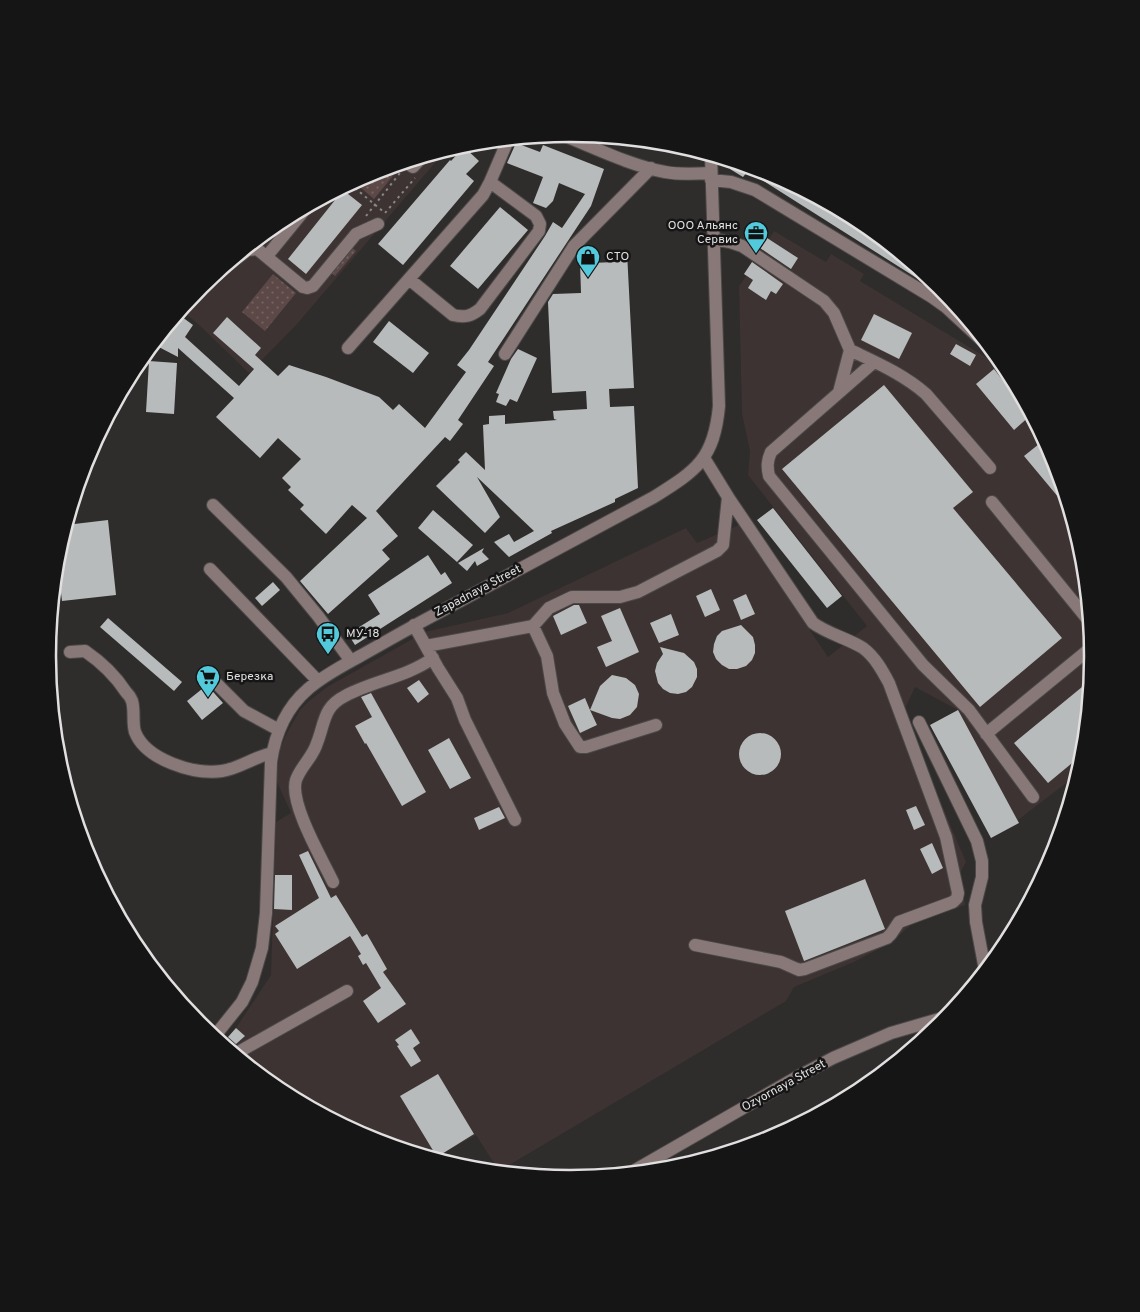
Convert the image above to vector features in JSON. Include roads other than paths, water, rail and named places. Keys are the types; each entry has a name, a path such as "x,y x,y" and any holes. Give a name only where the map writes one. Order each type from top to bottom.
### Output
{"street":[{"path":"582,142 665,172 711,176 742,185 780,204 950,310"},
{"path":"348,348 483,196 505,147"},
{"name":"Zapadnaya Street","path":"219,1031 242,1002 252,982 260,956 266,914 269,774 272,753 279,730 296,702 318,681 351,661 414,625 654,497 677,483 704,458 713,441 719,406 711,162"},
{"path":"505,354 574,246 651,168"},
{"path":"409,279 453,315 461,317 471,316 480,309 539,231 540,224 536,216 490,182"},
{"path":"267,256 294,224"},
{"path":"256,249 267,256 303,287 307,288 313,286 356,234 378,224"},
{"path":"713,239 742,246 824,301 834,313 850,350 839,392"},
{"path":"850,350 901,375 926,394 990,468"},
{"path":"874,362 771,452 767,468 769,476 922,665 969,710 1033,797"},
{"path":"696,945 781,962 799,970 886,938 899,922 953,902 957,898 958,893 946,837 889,683 881,668 865,649 813,623 704,458"},
{"path":"426,646 533,626 549,608 572,597 620,597 633,594 717,551 723,545 728,497"},
{"path":"992,502 1082,612"},
{"path":"213,505 286,577 351,661"},
{"path":"210,568 318,681"},
{"path":"414,625 457,698 465,720 515,820"},
{"path":"533,626 547,656 553,693 565,724 580,747 586,747 656,725"},
{"path":"70,652 85,651 99,660 114,676 132,701 135,732 144,745 157,756 172,764 191,769 222,771 244,764 258,756 272,753"},
{"path":"333,882 296,802 295,786 297,778 317,745 324,719 331,706 346,695 433,658"},
{"path":"986,734 1084,658"},
{"path":"210,676 244,711 279,730"},
{"path":"919,722 979,848 982,861 982,877 975,905 976,922 983,961"},
{"path":"241,1051 347,991"},
{"name":"Ozyornaya Street","path":"646,1164 833,1058 892,1033 930,1022"}],"place":[{"name":"ООО Альянс Сервис","path":"756,254"},
{"name":"СТО","path":"588,278"},
{"name":"МУ-18","path":"328,655"},
{"name":"Березка","path":"208,698"}]}
